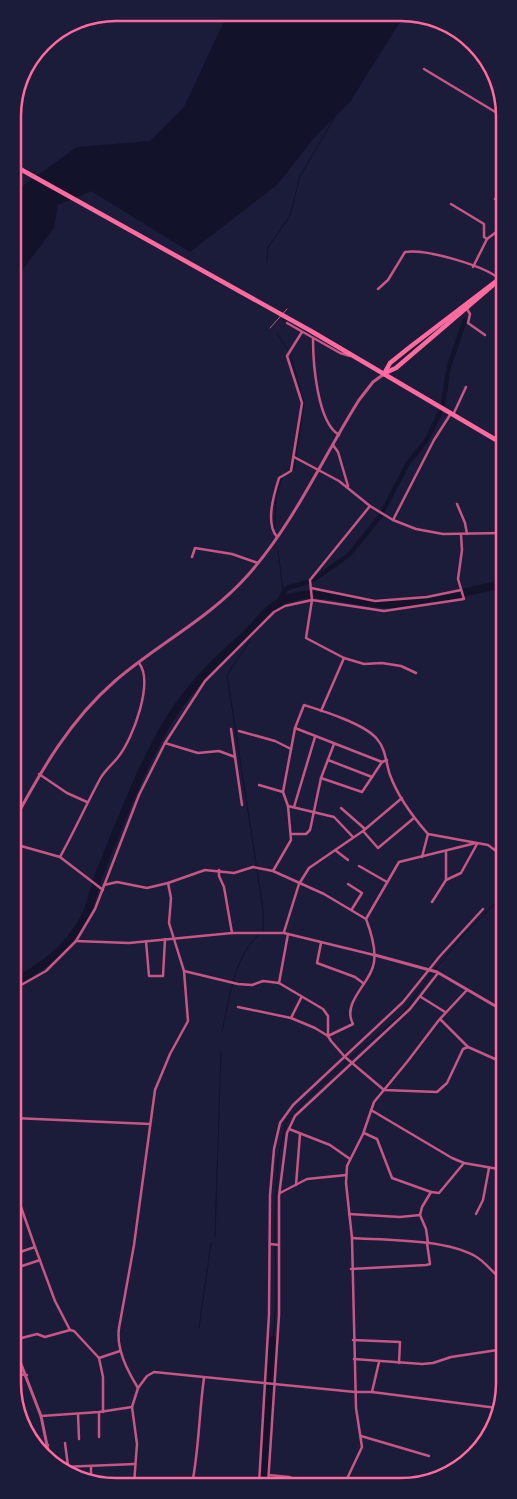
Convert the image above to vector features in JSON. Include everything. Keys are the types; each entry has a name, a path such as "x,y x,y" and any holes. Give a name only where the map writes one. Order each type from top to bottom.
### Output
{"main road":[{"path":"21,169 354,355 496,440"},
{"path":"384,374 390,363 496,283"},
{"path":"384,374 396,368 496,284"}],"street":[{"path":"424,70 496,112"},
{"path":"451,204 484,224 484,237 487,239"},
{"path":"473,267 487,239 496,232"},
{"path":"378,289 388,280 406,252 426,253 473,267 496,277"},
{"path":"467,309 470,314 468,323 485,335"},
{"path":"287,323 347,356 354,355"},
{"path":"278,538 272,531 273,496 279,478 291,471 301,397 287,356 302,332"},
{"path":"313,338 320,404 329,426 339,435"},
{"path":"21,808 58,744 85,710 117,680 209,612 229,595 258,563 278,538 362,395 384,374"},
{"path":"394,520 434,440 452,415 466,387"},
{"path":"333,445 338,452 348,488"},
{"path":"294,457 319,468 370,506 394,520 431,532 461,535 496,533"},
{"path":"457,504 465,522 467,534"},
{"path":"370,506 310,580 312,600 306,638 344,658 364,664 382,663 401,666 416,673"},
{"path":"21,985 46,972 76,940 104,886 139,795 165,743 205,681 266,620 284,606 312,600 384,611 443,603 463,598 458,580 462,550 461,535"},
{"path":"192,557 195,548 232,554 258,563"},
{"path":"311,590 375,601 427,597 461,590"},
{"path":"321,711 344,658"},
{"path":"60,857 82,818 87,802 102,775 119,756 136,722 145,683 144,669 139,663"},
{"path":"273,872 289,847 291,834 288,806 283,792 295,728 304,706 321,711 372,734 381,744 392,778 402,798 414,818 428,834 488,845 496,851"},
{"path":"295,728 382,762"},
{"path":"231,729 242,805"},
{"path":"239,731 275,741 291,750"},
{"path":"294,806 315,736"},
{"path":"165,743 198,753 220,751 235,757"},
{"path":"291,834 306,834 310,830 321,778 334,744"},
{"path":"328,760 372,777"},
{"path":"321,778 362,792 382,762 387,760"},
{"path":"39,774 67,793 87,802"},
{"path":"259,786 283,792"},
{"path":"284,933 299,884 309,868 364,830 402,798"},
{"path":"288,806 334,817 353,837"},
{"path":"340,808 364,830 378,848 414,818"},
{"path":"422,857 428,834"},
{"path":"328,1036 352,1024 350,1019 351,1010 374,964 375,955 366,919 399,862 478,843"},
{"path":"446,880 461,873 478,843"},
{"path":"21,846 60,857 102,889"},
{"path":"335,850 348,860"},
{"path":"432,902 446,880 446,852"},
{"path":"359,866 387,882"},
{"path":"104,886 117,882 142,888 168,883 205,870 234,873 253,867 273,872 324,894 366,919"},
{"path":"219,870 232,933"},
{"path":"138,1388 120,1351 119,1328 134,1245 155,1090 170,1054 188,1021 184,971 172,938 168,919 171,901 168,883"},
{"path":"348,884 362,893 351,910"},
{"path":"260,1478 269,1314 270,1196 274,1149 280,1123 293,1105 404,1002 431,970 440,956 483,910"},
{"path":"76,940 129,943 232,933 284,933 431,970 496,1006"},
{"path":"279,983 288,934"},
{"path":"146,941 149,976 163,976 165,939"},
{"path":"320,943 317,963 355,977 363,984"},
{"path":"184,971 238,984 252,985 263,981 279,983 326,1013 328,1036"},
{"path":"267,1478 275,1384 280,1245 279,1195 289,1129 295,1116 353,1064 421,997 438,973"},
{"path":"348,1478 362,1447 355,1392 351,1269 352,1238 346,1175 350,1159 364,1133 374,1102 445,1012 467,990"},
{"path":"421,997 445,1012"},
{"path":"291,1018 301,998"},
{"path":"238,1007 291,1018 315,1028 328,1036 345,1057 384,1090 437,1092 447,1083 462,1049 468,1046"},
{"path":"440,1019 468,1046 496,1059"},
{"path":"371,1110 464,1163 496,1169"},
{"path":"21,1118 150,1124"},
{"path":"289,1129 330,1145 350,1159"},
{"path":"364,1133 377,1139 392,1178 431,1192 439,1193 464,1163"},
{"path":"296,1185 300,1134"},
{"path":"476,1214 483,1200 490,1168"},
{"path":"270,1196 279,1195 307,1179 346,1175"},
{"path":"351,1269 430,1264 426,1229 420,1215 431,1192"},
{"path":"21,1207 55,1301 70,1330 74,1331 99,1358 103,1377 103,1412"},
{"path":"349,1214 400,1217 420,1215"},
{"path":"352,1238 428,1243 462,1250 476,1256 496,1274"},
{"path":"270,1244 280,1245"},
{"path":"21,1252 35,1247"},
{"path":"22,1266 40,1260"},
{"path":"21,1338 37,1334 45,1337 70,1330"},
{"path":"353,1340 400,1342 399,1363"},
{"path":"354,1359 433,1364 451,1357 496,1349"},
{"path":"99,1358 120,1351"},
{"path":"21,1361 41,1416 49,1450"},
{"path":"372,1392 379,1362"},
{"path":"134,1478 137,1444 132,1407 138,1388 147,1376 154,1372 265,1384 372,1392 493,1408"},
{"path":"21,1374 27,1374"},
{"path":"193,1478 197,1460 198,1424 204,1378"},
{"path":"41,1416 103,1412 132,1407"},
{"path":"99,1412 100,1437"},
{"path":"78,1414 79,1439"},
{"path":"361,1436 429,1456"},
{"path":"65,1443 68,1464"},
{"path":"70,1466 134,1464"},
{"path":"91,1474 92,1465"},
{"path":"268,1475 291,1478"}],"lane":[{"path":"270,328 287,309"}],"shaded area":[{"path":"224,21 401,21 350,102 312,140 278,184 190,252 91,191 58,205 54,228 21,271 21,187 77,147 150,141 184,107"}],"waterway":[{"path":"267,262 268,247 290,216 300,176 335,117"},
{"path":"443,404 449,366 465,320"},
{"path":"277,334 288,350"},
{"path":"291,357 304,402 294,470 292,472"},
{"path":"383,511 408,463 426,441 440,413"},
{"path":"275,528 276,498 282,477"},
{"path":"313,580 349,555 381,515"},
{"path":"276,604 283,589 278,552"},
{"path":"278,603 287,588 308,582"},
{"path":"21,978 37,969 58,952 82,922 137,781 170,718 208,670 274,606 287,599 313,594 379,604 406,603 496,586"},
{"path":"249,642 227,675 263,909 263,932"},
{"path":"435,970 464,934 496,903"},
{"path":"222,1031 230,992 238,966 251,943 260,934"},
{"path":"273,1340 276,1302 275,1214 278,1159 286,1122 340,1067 403,1013 432,973"},
{"path":"215,1238 221,1051"},
{"path":"199,1328 211,1243"},
{"path":"263,1478 273,1340"}]}
